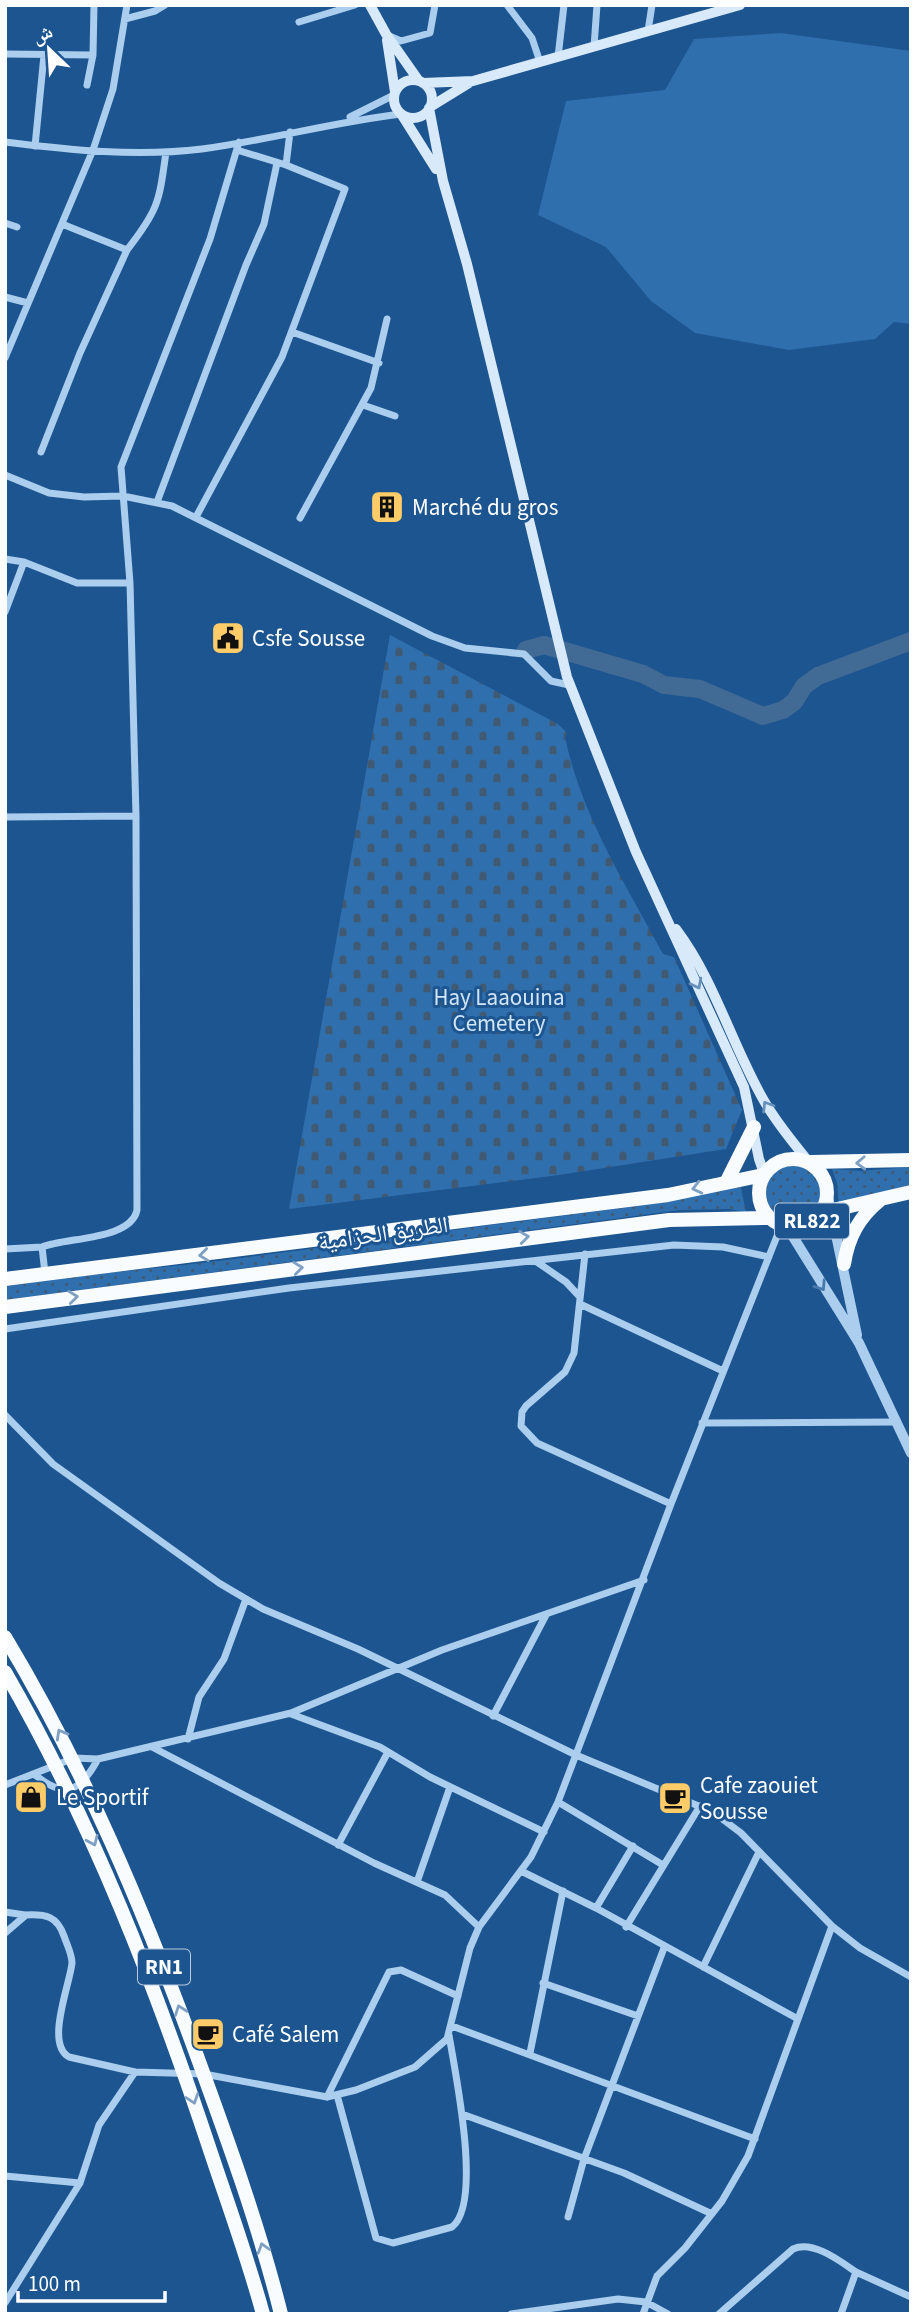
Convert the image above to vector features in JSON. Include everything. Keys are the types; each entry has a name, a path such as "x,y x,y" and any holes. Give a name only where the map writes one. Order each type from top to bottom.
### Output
{"highway":[{"path":"727,1181 754,1126"},
{"name":"الطريق الحزامية","path":"5,1279 668,1195 764,1174 782,1160 911,1160"},
{"name":"RL822","path":"809,1161 822,1176 827,1192 827,1213"},
{"name":"RL822","path":"764,1174 758,1192 759,1202 779,1223"},
{"name":"الطريق الحزامية","path":"5,1307 520,1237 669,1220 805,1225 827,1213 911,1192"},
{"path":"844,1264 846,1248 860,1220 883,1199"},
{"name":"RN1","path":"5,1637 86,1782 158,1952 265,2249 281,2314"},
{"name":"RN1","path":"5,1672 57,1766 122,1907 185,2074 244,2247 263,2314"}],"main road":[{"path":"370,5 386,34 431,96 429,107 443,181 467,264 568,681 636,852 744,1087 764,1174"},
{"path":"395,93 408,80 473,81 740,5"},
{"path":"386,34 395,105 425,147 443,181"},
{"path":"401,114 420,116 429,107 473,81"},
{"path":"670,921 690,948 716,996 762,1098 809,1161"}],"street":[{"path":"87,85 93,55 94,5"},
{"path":"5,358 93,150 113,89 127,5"},
{"path":"125,19 155,11 165,5"},
{"path":"299,22 355,5"},
{"path":"386,34 401,41 430,33 435,5"},
{"path":"506,5 532,38 540,62"},
{"path":"558,57 564,5"},
{"path":"594,47 597,5"},
{"path":"648,31 652,5"},
{"path":"5,54 93,55"},
{"path":"34,146 44,55"},
{"path":"340,121 372,109 395,93"},
{"path":"5,142 93,150 166,152 238,146 340,121 401,114"},
{"path":"286,165 290,132"},
{"path":"196,517 292,332 345,189 238,146"},
{"path":"5,1249 42,1247 71,1238 119,1231 128,1227 136,1216 136,816 130,583 123,496 123,456 210,239 238,146"},
{"path":"41,452 80,353 127,250 152,217 158,203 166,152"},
{"path":"157,502 246,265 259,240 277,163"},
{"path":"5,223 17,227"},
{"path":"62,224 127,250"},
{"path":"5,297 28,303"},
{"path":"300,518 363,405 379,363 387,319"},
{"path":"292,332 379,363"},
{"path":"363,405 395,416"},
{"path":"5,475 48,493 84,497 123,496 157,502 196,517 432,636 465,648 524,654 551,681 568,681"},
{"path":"5,559 24,562 77,583 130,583"},
{"path":"5,612 24,562"},
{"path":"5,817 136,816"},
{"name":"RL822","path":"827,1213 844,1264 859,1343"},
{"path":"338,2095 373,2233 380,2241 385,2243 452,2227 458,2223 463,2210 466,2167 462,2114 450,2031 467,1958 479,1927 521,1871 558,1802 702,1423 769,1257 779,1223"},
{"name":"RL822","path":"779,1223 859,1343 911,1452"},
{"path":"5,1329 316,1285 451,1268 537,1262 585,1254 696,1245 723,1247 769,1257"},
{"path":"42,1247 45,1276"},
{"path":"585,1254 570,1364 526,1406 522,1412 521,1426 537,1443 671,1504"},
{"path":"537,1262 566,1282 580,1301 723,1371"},
{"path":"5,1415 53,1464 246,1599 290,1622 358,1649 576,1755 701,1806 741,1833 832,1926 860,1948 910,1976"},
{"path":"702,1423 897,1422"},
{"path":"5,1785 74,1758 98,1759 291,1713 400,1670 442,1650 644,1580"},
{"path":"188,1738 199,1697 224,1659 246,1599"},
{"path":"494,1716 546,1615"},
{"path":"291,1713 388,1752 450,1787 544,1832"},
{"path":"151,1747 338,1845 445,1895 479,1927"},
{"path":"338,1845 388,1752"},
{"path":"34,1774 59,1790 68,1791 86,1782 98,1759"},
{"path":"417,1882 450,1787"},
{"path":"558,1802 663,1865"},
{"path":"626,1927 701,1806"},
{"path":"596,1908 633,1846"},
{"path":"703,1968 759,1852"},
{"path":"521,1871 596,1908 664,1948 798,2019"},
{"path":"530,2053 563,1891"},
{"path":"5,1912 48,1915 58,1922 71,1958 61,2013 63,2052 69,2057 135,2072 204,2074 327,2096 338,2095 415,2067 428,2058 450,2031"},
{"path":"5,1933 26,1915"},
{"path":"643,2314 657,2276 685,2249 712,2214 732,2186 755,2139 832,1926"},
{"path":"568,2217 583,2160 664,1948"},
{"path":"327,2096 389,1972 401,1970 458,1996"},
{"path":"543,1983 638,2016"},
{"path":"450,2031 530,2053 755,2139"},
{"path":"5,2303 80,2183 99,2125 135,2072"},
{"path":"462,2114 635,2178 712,2214"},
{"path":"5,2176 80,2183"},
{"path":"719,2314 796,2247 804,2246 827,2254 856,2272 911,2297"},
{"path":"841,2314 856,2272"},
{"path":"512,2314 607,2300 646,2302 668,2314"}],"green space":[{"path":"781,33 911,51 911,324 894,322 875,339 789,350 695,333 651,301 606,247 538,215 566,101 665,90 694,39"},
{"name":"Hay Laaouina Cemetery","path":"390,635 558,724 567,733 565,737 572,766 593,821 663,954 674,957 742,1110 726,1149 559,1175 289,1209"},
{"path":"793,1163 808,1168 816,1176 821,1191 816,1206 808,1214 793,1219 778,1214 770,1206 765,1191 770,1176 778,1168"},
{"path":"911,1167 911,1188 839,1207 837,1183 832,1169 860,1171"},
{"path":"740,1183 746,1212 729,1209 680,1210 5,1300 5,1284 210,1262 667,1202"}],"waterway":[{"path":"526,650 544,645 643,674 664,685 700,689 763,716 783,710 794,702 804,686 818,676 911,641"}],"place":[{"name":"Marché du gros","path":"387,507"},
{"name":"Csfe Sousse","path":"228,638"},
{"name":"Le Sportif","path":"31,1797"},
{"name":"Cafe zaouiet Sousse","path":"675,1798"},
{"name":"Café Salem","path":"208,2034"}]}
